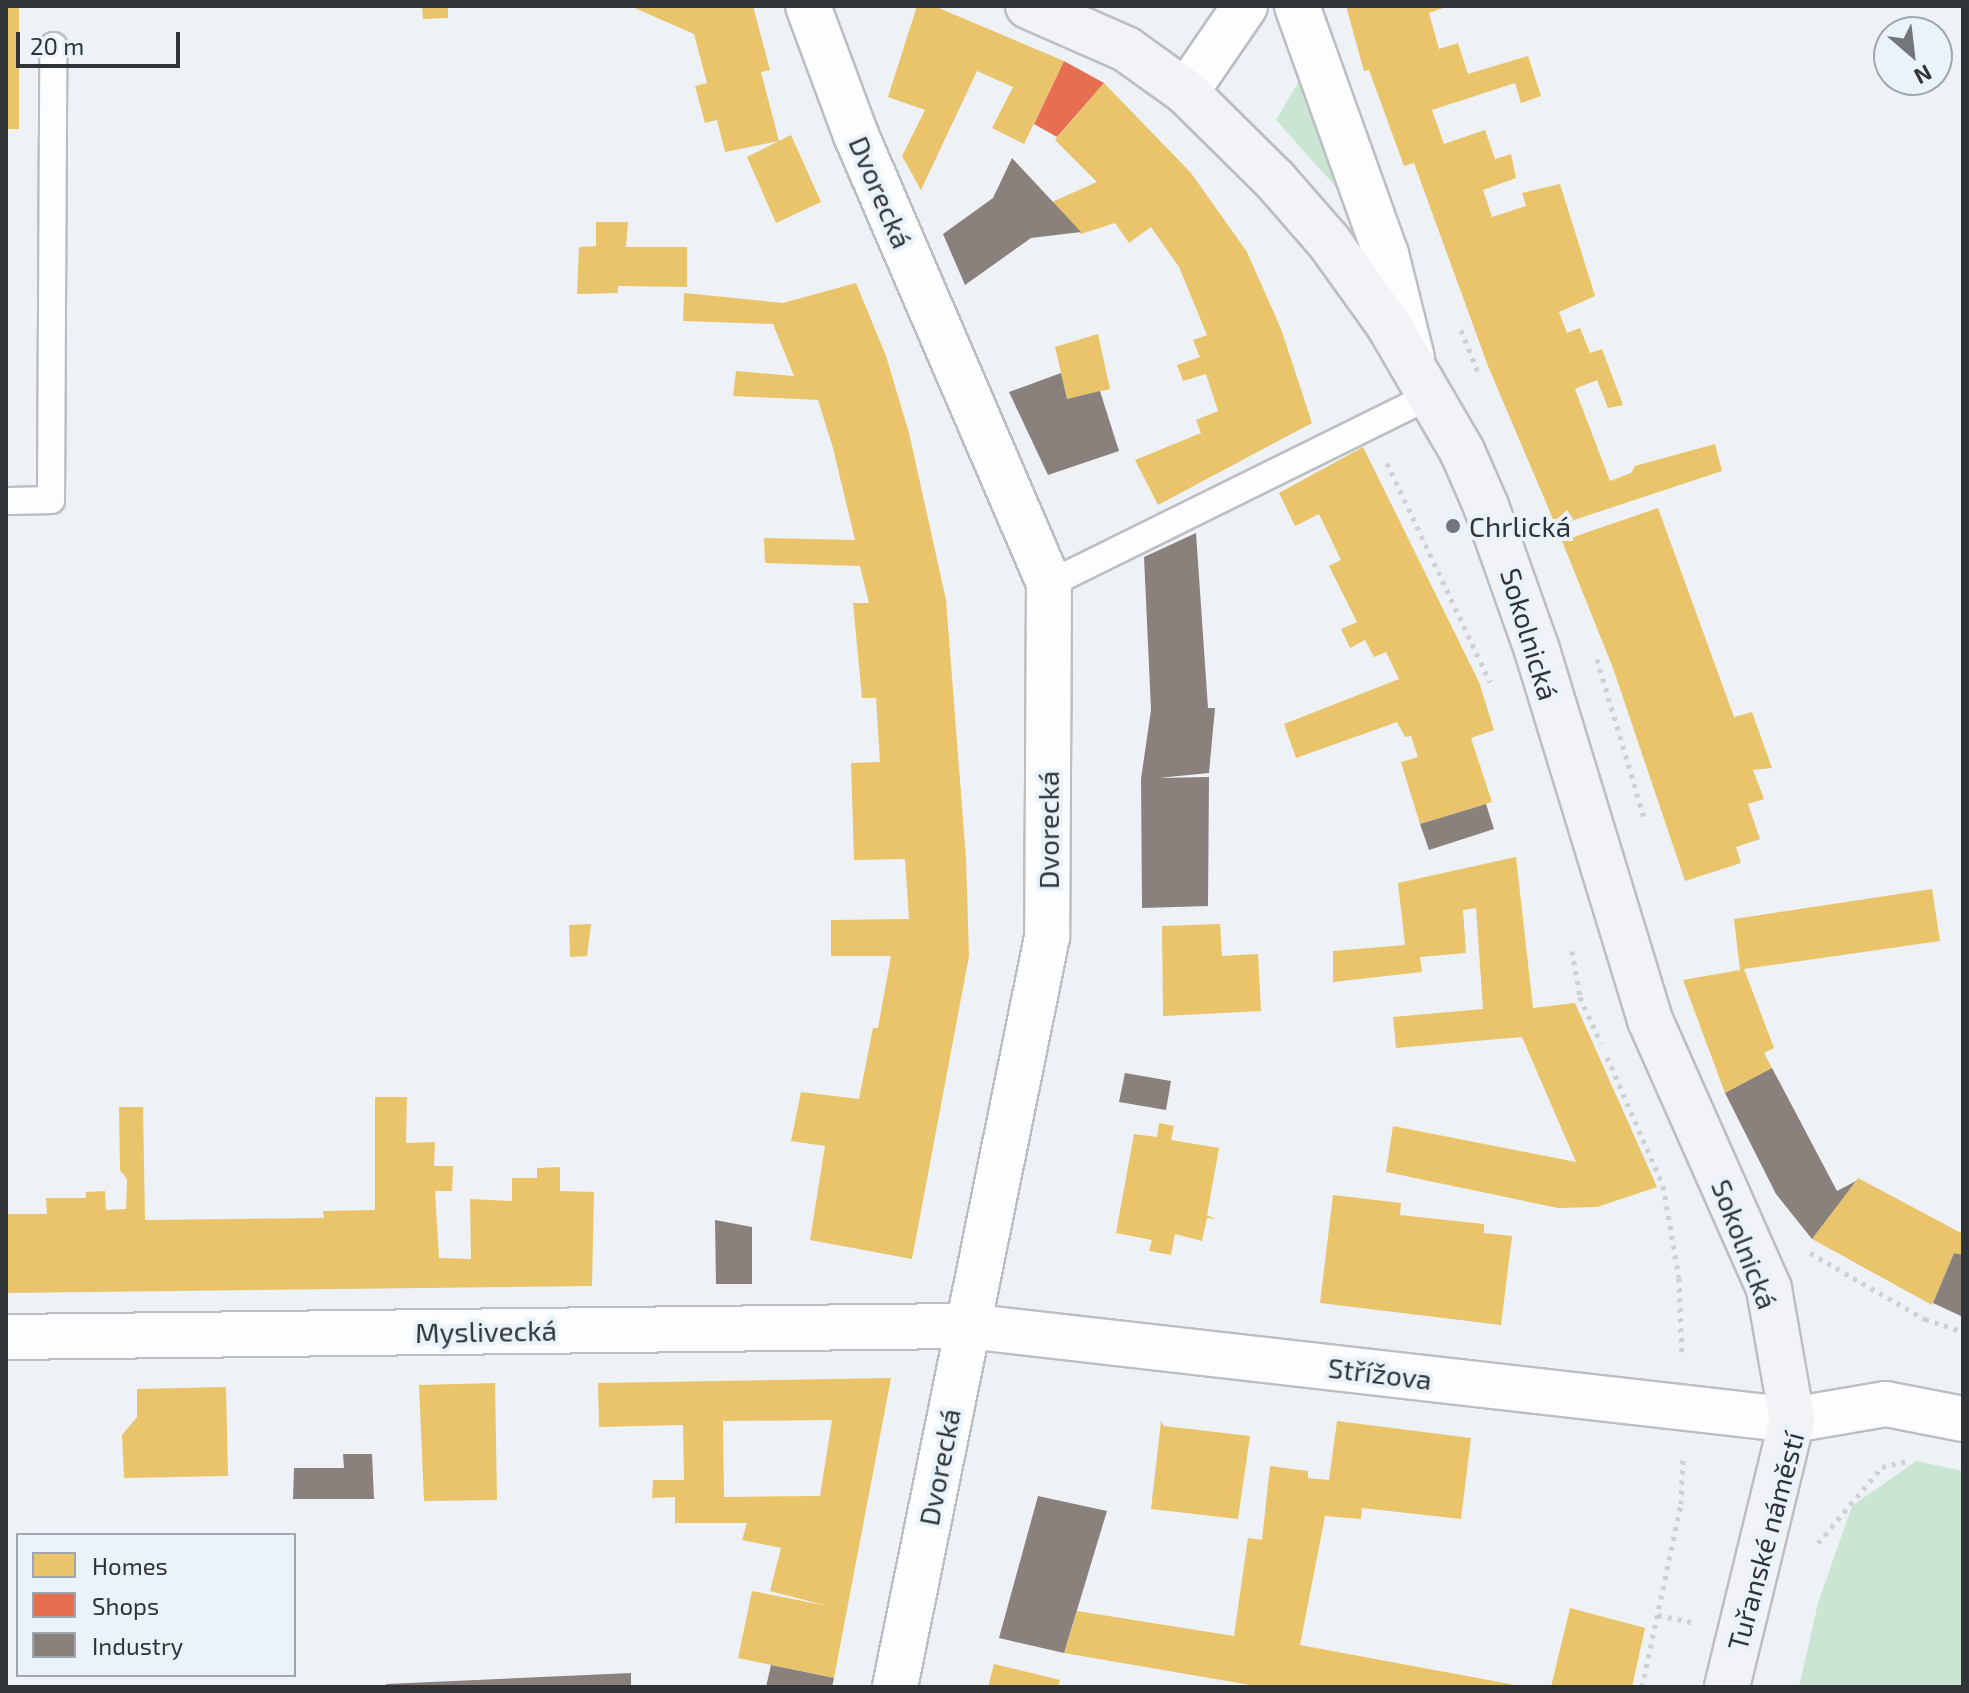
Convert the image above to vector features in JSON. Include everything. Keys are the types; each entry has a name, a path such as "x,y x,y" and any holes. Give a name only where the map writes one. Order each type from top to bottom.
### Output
{"main road":[{"name":"Sokolnická","path":"1028,6 1126,49 1186,92 1329,242 1423,380 1462,451 1509,567 1650,1020 1769,1289 1792,1420"},
{"name":"Tuřanské náměstí","path":"1727,1687 1792,1420"}],"street":[{"name":"Dvorecká","path":"808,6 856,135 1049,584 1047,937 895,1687"},
{"path":"1186,92 1245,6"},
{"path":"1297,6 1375,221 1423,380"},
{"name":"Střížova","path":"967,1326 1792,1420"},
{"name":"Myslivecká","path":"6,1337 967,1326"},
{"name":"Tuřanské náměstí","path":"1792,1420 1886,1404 1963,1419"}],"lane":[{"path":"6,501 51,500 53,46"},
{"path":"1049,584 1363,425 1423,380"}],"path":[{"path":"1363,425 1379,445 1494,694"},
{"path":"1570,940 1580,997 1663,1186 1679,1278 1685,1407 1681,1504 1642,1687"},
{"path":"1814,1555 1844,1506 1882,1467 1915,1459"},
{"path":"1658,1615 1704,1624"}],"green space":[{"path":"1302,76 1344,196 1276,120"},
{"path":"1916,1461 1963,1471 1963,1687 1799,1687 1818,1603 1852,1506"}],"building: Homes":[{"path":"6,6 19,6 19,129 6,129"},
{"path":"422,6 448,6 448,18 423,19"},
{"path":"630,6 753,6 770,70 761,72 779,141 725,152 717,120 705,123 695,86 707,83 694,34"},
{"path":"917,6 934,6 1064,61 1024,144 992,128 1013,87 977,71 921,190 902,156 925,110 888,97"},
{"path":"1346,6 1449,6 1429,13 1439,49 1458,43 1468,74 1528,56 1541,96 1521,103 1515,83 1432,110 1444,144 1485,130 1495,159 1511,154 1516,178 1483,190 1492,217 1526,206 1522,193 1560,184 1595,296 1559,312 1567,333 1580,328 1590,353 1602,349 1623,405 1608,408 1597,380 1575,389 1610,481 1631,473 1635,466 1715,444 1722,471 1556,526 1488,366 1414,163 1404,166 1369,70 1364,71"},
{"path":"1104,83 1191,173 1247,252 1281,329 1312,423 1158,505 1135,460 1201,433 1196,420 1218,411 1206,374 1183,381 1177,365 1200,357 1193,340 1207,335 1179,267 1151,227 1129,243 1115,223 1081,234 1052,202 1097,182 1055,140"},
{"path":"791,135 821,202 776,223 747,157"},
{"path":"596,222 628,222 626,247 687,247 687,287 618,286 618,293 577,294 579,247 596,246"},
{"path":"856,283 886,356 909,433 946,600 966,858 969,956 912,1259 810,1240 825,1146 791,1141 801,1092 859,1099 873,1028 878,1028 891,956 831,956 831,920 909,919 905,859 854,860 851,763 880,762 876,698 862,698 853,603 869,603 860,566 765,563 764,538 855,540 833,448 818,400 733,396 736,371 794,376 773,324 683,321 684,293 783,303"},
{"path":"1098,334 1110,389 1067,399 1055,347"},
{"path":"1363,447 1479,682 1494,730 1471,738 1492,802 1420,824 1401,762 1418,757 1411,736 1405,737 1397,722 1296,758 1284,724 1399,679 1386,652 1374,657 1365,640 1350,648 1341,629 1357,622 1329,566 1341,560 1319,514 1295,526 1279,493"},
{"path":"1658,508 1734,717 1752,712 1772,768 1753,770 1764,799 1748,804 1760,839 1736,847 1741,863 1685,881 1613,668 1562,541"},
{"path":"1516,857 1533,1008 1575,1003 1657,1187 1597,1207 1558,1208 1386,1172 1393,1126 1576,1162 1522,1037 1396,1048 1393,1017 1483,1009 1476,908 1463,910 1466,953 1420,957 1422,972 1333,982 1333,951 1405,945 1398,883"},
{"path":"1932,889 1940,941 1744,969 1774,1048 1764,1053 1772,1068 1725,1093 1683,980 1740,970 1734,919"},
{"path":"591,924 587,956 570,957 569,925"},
{"path":"1220,924 1222,956 1258,954 1261,1011 1163,1016 1162,926"},
{"path":"375,1097 407,1097 406,1143 435,1142 434,1166 453,1166 452,1191 435,1191 439,1258 471,1259 470,1199 512,1201 512,1178 537,1178 537,1168 560,1167 560,1191 594,1192 592,1286 6,1293 6,1214 47,1214 46,1198 86,1198 86,1192 105,1191 106,1210 126,1209 127,1179 120,1170 119,1107 143,1107 145,1220 324,1218 323,1211 375,1210"},
{"path":"1159,1123 1174,1126 1171,1140 1219,1148 1207,1215 1216,1219 1207,1218 1202,1241 1175,1234 1171,1255 1149,1251 1152,1240 1116,1233 1134,1134 1157,1137"},
{"path":"1858,1178 1963,1234 1963,1255 1954,1253 1932,1305 1812,1239"},
{"path":"1333,1195 1401,1203 1400,1215 1484,1224 1484,1233 1512,1236 1501,1325 1320,1303"},
{"path":"891,1378 834,1678 738,1658 752,1591 828,1606 770,1591 781,1548 742,1540 747,1523 675,1523 675,1497 652,1498 653,1480 684,1480 683,1425 599,1427 598,1383","holes":["832,1420 820,1496 724,1497 723,1421"]},
{"path":"495,1383 497,1500 424,1501 419,1385"},
{"path":"226,1387 228,1476 124,1478 122,1435 137,1417 137,1389"},
{"path":"1161,1421 1164,1426 1250,1436 1238,1519 1151,1509"},
{"path":"1337,1421 1471,1438 1461,1519 1362,1508 1361,1519 1325,1516 1300,1645 1526,1687 1262,1687 1064,1653 1077,1611 1234,1636 1248,1538 1262,1540 1270,1466 1308,1471 1308,1478 1329,1480"},
{"path":"1570,1608 1645,1628 1632,1687 1551,1687"},
{"path":"994,1664 1060,1680 1058,1687 988,1687"}],"building: Shops":[{"path":"1064,61 1104,83 1057,137 1034,124"}],"building: Industry":[{"path":"1012,158 1081,232 1031,238 965,285 943,234 993,198"},
{"path":"1061,373 1067,399 1100,391 1119,451 1048,475 1009,392"},
{"path":"1196,533 1208,708 1215,708 1209,773 1158,778 1209,777 1208,906 1142,908 1141,779 1151,710 1144,557"},
{"path":"1486,804 1494,829 1429,850 1420,824"},
{"path":"1772,1068 1837,1191 1856,1181 1812,1239 1776,1194 1725,1093"},
{"path":"1125,1073 1171,1081 1166,1110 1119,1102"},
{"path":"715,1220 752,1227 752,1284 716,1284"},
{"path":"1954,1253 1963,1255 1963,1317 1933,1303"},
{"path":"343,1454 372,1454 374,1499 293,1499 294,1468 344,1468"},
{"path":"1038,1496 1107,1511 1064,1653 999,1638"},
{"path":"771,1665 834,1678 832,1687 766,1687"},
{"path":"631,1673 631,1687 386,1687 386,1684"}],"place":[{"name":"Chrlická","path":"1453,526"}]}
